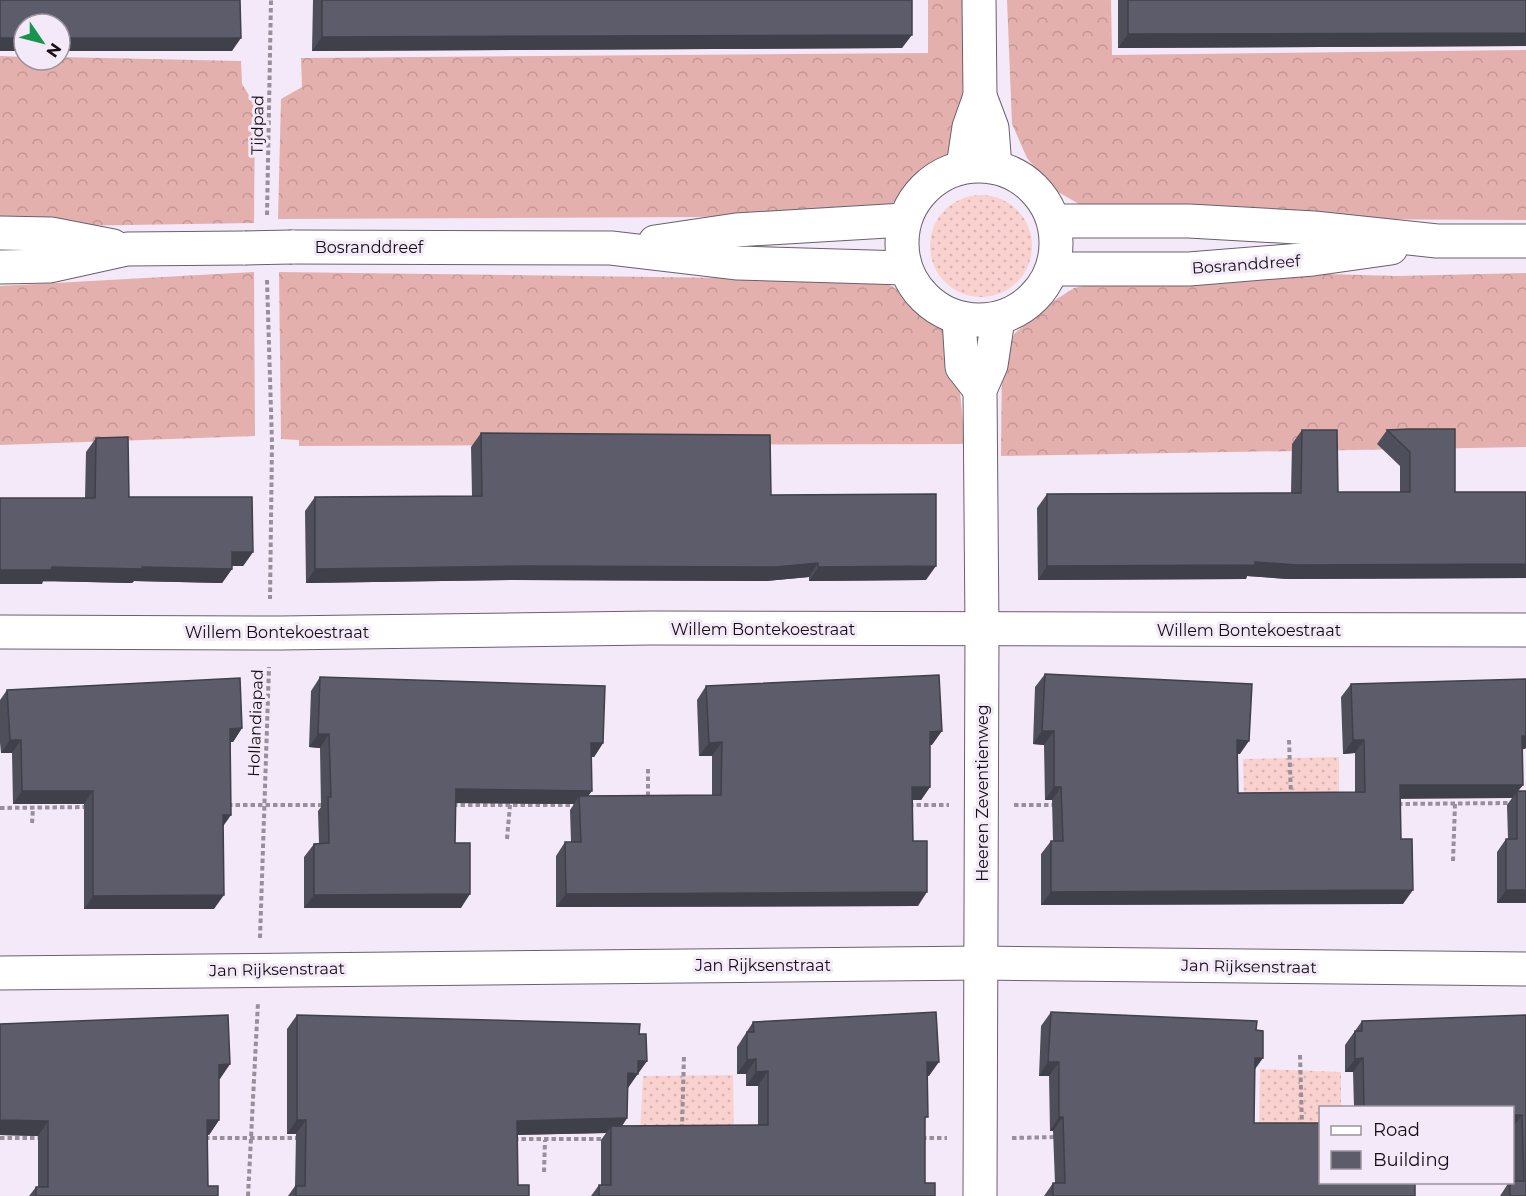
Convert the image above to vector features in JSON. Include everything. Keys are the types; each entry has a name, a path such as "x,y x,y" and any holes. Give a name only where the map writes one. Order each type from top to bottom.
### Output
{"street":[{"path":"979,0 980,96 992,128 995,167"},
{"path":"963,167 969,127 980,96"},
{"path":"963,167 995,167 1020,177 1041,196 1054,221 1057,244 1053,269 1041,291 1022,309 998,319 978,321 959,319 935,308 917,291 905,268 901,244 904,220 917,196 937,177 963,167"},
{"name":"Bosranddreef","path":"611,248 736,230 904,220"},
{"name":"Bosranddreef","path":"1054,221 1189,221 1314,228 1437,241 1526,241"},
{"name":"Bosranddreef","path":"0,233 51,234 127,249"},
{"name":"Bosranddreef","path":"0,267 50,266 127,249 256,237 292,247 611,248 738,263 905,268"},
{"name":"Bosranddreef","path":"1053,269 1190,268 1312,259 1437,241"},
{"path":"959,319 962,367 980,390"},
{"name":"Heeren Zeventienweg","path":"980,1196 982,630 980,390 991,365 998,319"},
{"name":"Willem Bontekoestraat","path":"0,632 270,633 650,628 1526,630"},
{"name":"Jan Rijksenstraat","path":"0,973 981,963 1526,969"}],"path":[{"name":"Tijdpad","path":"256,237 271,0"},
{"name":"Hollandiapad","path":"248,1196 259,969 270,633 272,443 267,273"},
{"path":"1289,740 1292,804"},
{"path":"648,769 648,805"},
{"path":"1396,804 1514,803"},
{"path":"1454,861 1455,804"},
{"path":"219,806 334,805"},
{"path":"451,805 579,805"},
{"path":"507,838 510,805"},
{"path":"898,805 1065,805"},
{"path":"0,808 92,807"},
{"path":"32,823 33,808"},
{"path":"682,1138 684,1055"},
{"path":"1300,1055 1302,1134"},
{"path":"920,1138 1064,1137"},
{"path":"0,1138 46,1138"},
{"path":"194,1138 309,1138"},
{"path":"510,1139 613,1139"},
{"path":"544,1172 545,1140"}],"shaded area":[{"path":"981,195 1001,199 1017,210 1028,226 1032,246 1028,266 1017,282 1001,293 981,297 961,293 945,282 934,266 930,246 934,226 945,210 961,199"},
{"path":"1339,757 1339,796 1244,797 1243,759"},
{"path":"1260,1069 1341,1072 1341,1106 1319,1106 1319,1130 1259,1130"},
{"path":"733,1075 734,1134 640,1134 643,1076"}],"green space":[{"path":"928,0 968,0 961,114 952,152 904,197 877,211 697,217 278,219 281,99 302,87 301,58 928,53"},
{"path":"1007,0 1111,0 1112,55 1526,50 1526,220 1115,218 1079,204 1053,189 1027,158 1012,124"},
{"path":"0,56 12,56 12,72 72,72 72,57 241,61 242,84 255,105 254,223 64,226 0,219"},
{"path":"254,272 255,436 0,445 0,286"},
{"path":"279,272 875,280 892,286 924,310 944,331 958,371 965,444 299,446 299,440 281,439"},
{"path":"1289,273 1397,276 1526,273 1526,447 1001,456 1002,356 1015,333 1052,302 1074,288 1127,277"}],"building":[{"path":"0,0 240,0 241,38 72,38 72,12 12,12 12,38 0,38"},
{"path":"322,0 912,0 912,35 322,37"},
{"path":"1128,0 1526,0 1526,33 1128,34"},
{"path":"1455,429 1455,492 1526,492 1526,564 1298,565 1255,562 1255,565 1047,566 1047,494 1301,493 1302,430 1337,430 1338,492 1410,492 1410,452 1387,430"},
{"path":"481,433 770,435 771,495 936,494 936,566 818,567 818,563 776,567 525,566 315,569 315,497 482,496"},
{"path":"128,437 129,497 252,497 253,552 232,552 232,569 52,567 51,570 0,570 0,498 95,498 96,438"},
{"path":"1045,674 1252,684 1249,741 1237,740 1238,793 1365,792 1364,740 1353,740 1351,684 1526,679 1526,736 1522,736 1523,785 1400,785 1401,839 1412,839 1413,890 1051,892 1051,841 1063,841 1061,787 1054,787 1054,731 1042,731"},
{"path":"939,675 942,731 930,732 930,787 912,787 913,841 927,841 927,892 566,894 565,842 581,842 579,796 721,795 722,742 709,743 706,686"},
{"path":"320,677 605,686 603,743 591,743 592,791 456,789 455,843 470,843 470,894 314,895 314,844 329,843 328,797 331,797 329,734 318,734"},
{"path":"240,678 242,728 230,729 231,815 223,815 224,895 93,896 93,791 22,791 21,740 10,740 7,690"},
{"path":"1517,791 1526,791 1526,890 1506,890 1506,839 1517,839"},
{"path":"936,1012 939,1062 927,1062 928,1117 925,1117 925,1183 935,1183 935,1196 599,1196 599,1185 611,1185 611,1126 768,1125 768,1071 756,1072 756,1059 747,1060 747,1032 754,1032 753,1022"},
{"path":"1051,1012 1257,1021 1256,1030 1263,1031 1263,1058 1255,1058 1254,1123 1319,1123 1319,1184 1415,1184 1415,1196 1053,1196 1053,1183 1065,1183 1063,1117 1059,1117 1059,1062 1048,1062"},
{"path":"228,1015 230,1064 219,1065 219,1120 207,1120 208,1186 218,1186 218,1196 36,1196 36,1187 48,1187 48,1121 0,1120 0,1024"},
{"path":"297,1015 640,1024 639,1034 646,1034 647,1061 638,1061 638,1074 628,1073 627,1118 517,1121 518,1185 529,1185 529,1196 296,1196 296,1186 305,1186 306,1120 297,1120"},
{"path":"1526,1015 1526,1196 1510,1196 1510,1184 1514,1184 1514,1181 1524,1181 1522,1115 1514,1115 1514,1106 1364,1106 1363,1058 1355,1059 1355,1031 1362,1031 1362,1021"}]}
